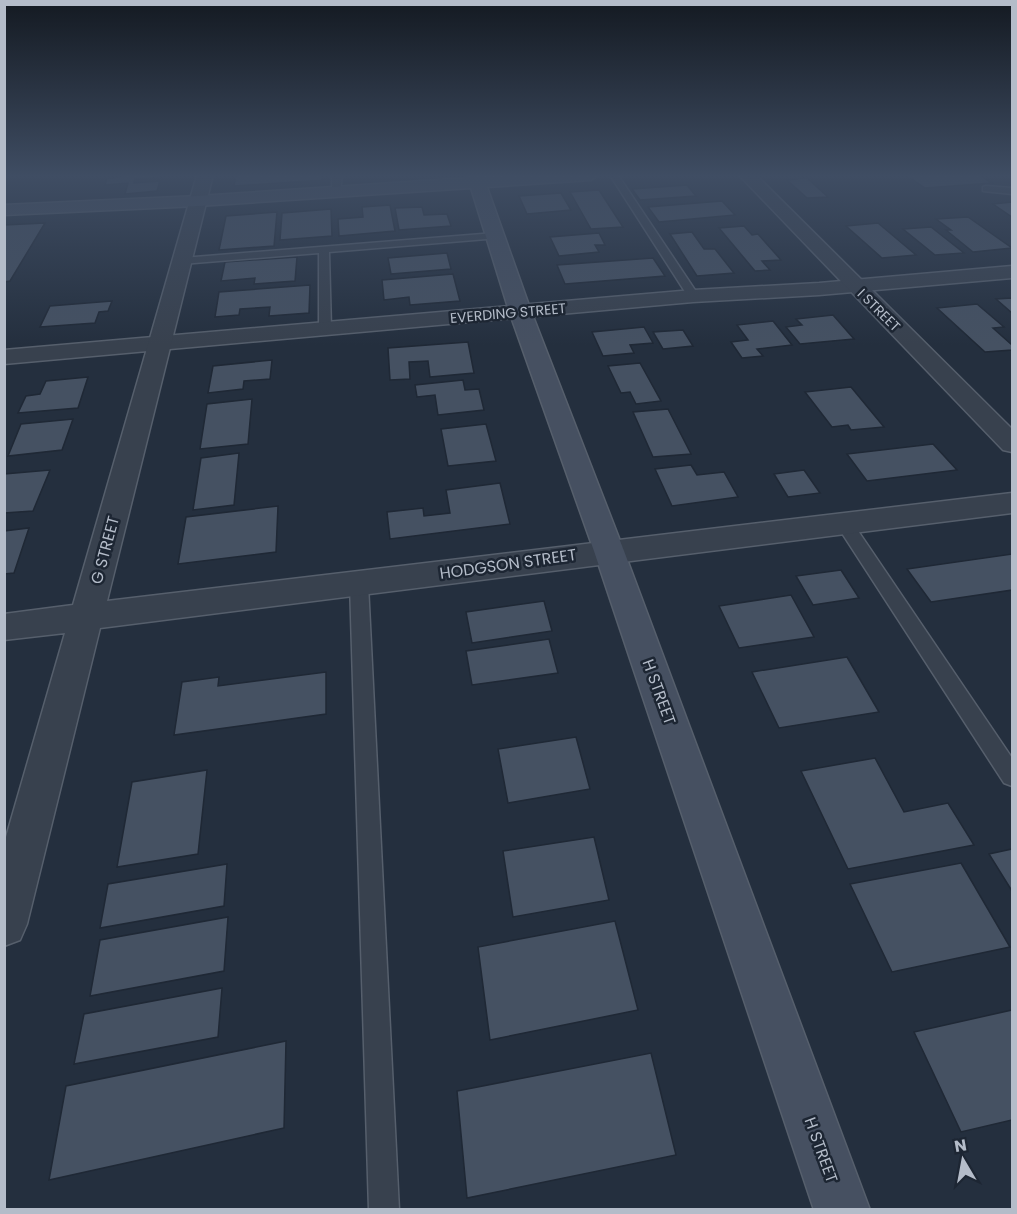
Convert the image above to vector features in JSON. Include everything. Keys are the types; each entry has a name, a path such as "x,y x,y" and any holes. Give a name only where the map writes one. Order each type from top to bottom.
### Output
{"main road":[{"name":"H STREET","path":"494,232 520,311 609,551 842,1209"}],"street":[{"name":"G STREET","path":"4,924 190,232"},
{"name":"I STREET","path":"802,232 1012,444"},
{"name":"EVERDING STREET","path":"4,357 693,296 855,286 1012,272"},
{"name":"HODGSON STREET","path":"4,627 1012,503"}],"lane":[{"path":"651,232 693,296"},
{"path":"182,261 495,236"},
{"path":"324,250 325,328"},
{"path":"844,523 1012,776"},
{"path":"359,584 384,1209"}],"building":[{"path":"4,232 40,232 10,281 4,282"},
{"path":"223,232 275,232 274,246 219,250"},
{"path":"281,232 332,232 332,236 280,240"},
{"path":"339,232 388,232 339,236"},
{"path":"692,232 704,249 715,249 734,273 697,276 670,234"},
{"path":"722,232 758,234 781,260 762,261 770,270 755,271"},
{"path":"852,232 888,232 916,255 882,258"},
{"path":"906,232 937,232 964,253 935,255"},
{"path":"948,232 989,232 1012,248 973,252"},
{"path":"599,233 605,245 595,245 599,252 559,256 550,237"},
{"path":"447,253 451,269 391,274 388,258"},
{"path":"297,257 295,281 254,284 255,278 221,281 225,262"},
{"path":"653,258 665,276 565,284 557,265"},
{"path":"453,274 460,301 410,305 409,297 384,300 382,280"},
{"path":"310,285 309,313 269,316 270,307 240,309 239,315 215,317 219,292"},
{"path":"1012,298 1012,313 996,299"},
{"path":"112,301 108,311 99,312 95,323 40,327 50,306"},
{"path":"977,304 1004,327 993,328 1012,345 1012,350 985,352 937,308"},
{"path":"833,315 854,339 800,344 786,327 802,325 796,319"},
{"path":"773,321 792,345 757,349 763,356 742,358 731,342 748,340 737,325"},
{"path":"644,327 653,343 630,345 634,353 603,356 592,332"},
{"path":"683,330 693,346 663,349 653,332"},
{"path":"468,342 474,373 430,377 428,361 409,362 410,379 390,380 388,348"},
{"path":"272,360 270,379 244,381 243,389 208,393 213,366"},
{"path":"640,363 661,401 636,404 630,392 621,393 608,366"},
{"path":"88,377 78,408 18,413 26,396 40,394 46,381"},
{"path":"463,380 465,390 479,389 484,410 438,415 435,395 417,397 415,385"},
{"path":"851,387 884,427 851,430 848,425 832,427 805,392"},
{"path":"252,399 248,444 200,449 207,404"},
{"path":"668,409 691,454 653,457 633,412"},
{"path":"73,419 62,450 8,456 21,424"},
{"path":"486,424 496,461 448,466 441,429"},
{"path":"933,444 957,470 867,481 847,454"},
{"path":"239,453 234,505 193,510 201,458"},
{"path":"691,465 697,475 724,472 738,497 672,506 655,469"},
{"path":"50,470 33,511 4,513 4,474"},
{"path":"804,470 820,493 788,497 774,474"},
{"path":"500,483 510,524 390,539 387,512 423,508 424,516 450,513 446,490"},
{"path":"278,506 276,552 178,564 186,517"},
{"path":"29,528 14,573 4,574 4,531"},
{"path":"1012,554 1012,590 931,602 907,569"},
{"path":"841,570 859,598 813,605 796,576"},
{"path":"791,595 814,637 739,648 719,606"},
{"path":"544,601 552,631 472,643 466,612"},
{"path":"549,639 558,673 472,685 466,651"},
{"path":"847,657 879,712 779,728 752,672"},
{"path":"326,672 326,714 174,735 182,682 219,677 218,686"},
{"path":"576,737 590,789 508,803 498,749"},
{"path":"875,758 904,812 948,803 974,845 848,869 801,771"},
{"path":"207,770 198,854 117,867 132,782"},
{"path":"594,837 609,900 513,917 503,851"},
{"path":"1012,849 1012,891 989,854"},
{"path":"961,863 1010,947 892,972 850,884"},
{"path":"227,864 224,906 100,928 108,884"},
{"path":"228,917 224,971 90,996 100,940"},
{"path":"615,921 638,1010 490,1040 478,947"},
{"path":"222,988 218,1037 74,1064 84,1014"},
{"path":"1012,1010 1012,1120 961,1132 914,1032"},
{"path":"286,1041 284,1128 49,1180 66,1086"},
{"path":"651,1053 676,1155 467,1198 457,1091"}]}
